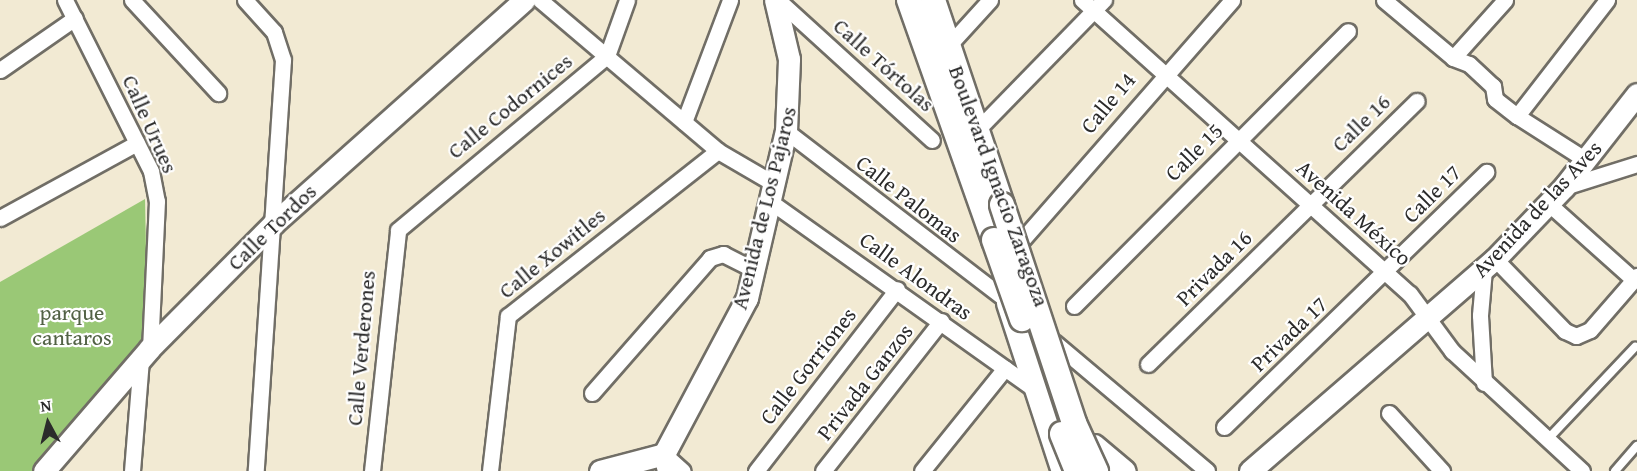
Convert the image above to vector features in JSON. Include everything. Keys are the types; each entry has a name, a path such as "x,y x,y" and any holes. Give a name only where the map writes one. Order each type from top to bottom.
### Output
{"main road":[{"name":"Boulevard Ignacio Zaragoza","path":"909,0 976,158"},
{"name":"Boulevard Ignacio Zaragoza","path":"933,0 976,130 976,158"},
{"path":"976,158 1002,205 1074,423 1096,471"},
{"path":"976,158 994,240 1062,469"}],"street":[{"name":"Calle Urues","path":"65,0 151,171 157,201 146,354 132,471"},
{"path":"132,0 218,93"},
{"path":"245,0 280,45 274,223 256,471"},
{"name":"Calle Alondras","path":"540,0 718,151 897,289 1037,391"},
{"name":"Calle Codornices","path":"398,230 607,56 627,0"},
{"path":"684,122 730,0"},
{"name":"Avenida de Los Pajaros","path":"666,463 723,351 753,270 786,131 789,59 776,0"},
{"name":"Calle Tórtolas","path":"776,0 932,140"},
{"path":"949,45 990,0"},
{"name":"Avenida México","path":"1082,0 1099,6 1163,73 1386,272 1431,319 1438,336 1484,383 1548,439 1577,469"},
{"name":"Calle 14","path":"1022,240 1163,73 1232,0"},
{"path":"1453,58 1505,0"},
{"path":"1516,117 1607,0"},
{"name":"Calle Tordos","path":"44,471 146,354 274,223 521,1"},
{"path":"1391,2 1453,58 1469,64 1493,86 1495,99 1516,117 1586,160"},
{"path":"976,130 1099,6"},
{"path":"0,70 75,18"},
{"name":"Calle 15","path":"1074,306 1348,31"},
{"name":"Avenida de las Aves","path":"1250,471 1431,319 1490,264 1564,187 1637,94"},
{"name":"Calle 16","path":"1310,204 1417,100"},
{"name":"Calle Palomas","path":"786,131 1006,300"},
{"path":"0,218 137,143"},
{"name":"Calle Xowitles","path":"490,471 508,316 718,151"},
{"name":"Boulevard Ignacio Zaragoza","path":"976,158 1003,184 1054,342 1094,445 1107,471"},
{"name":"Boulevard Ignacio Zaragoza","path":"976,158 1006,300 1062,469"},
{"path":"1564,187 1637,164"},
{"name":"Calle 17","path":"1386,272 1486,172"},
{"name":"Privada 16","path":"1148,364 1310,204"},
{"path":"1490,264 1565,331 1576,336 1590,330 1635,278 1549,204"},
{"name":"Calle Verderones","path":"372,471 398,230"},
{"path":"592,393 710,258 723,254 753,270"},
{"path":"1484,383 1480,326 1490,264"},
{"name":"Privada 17","path":"1224,428 1386,272"},
{"name":"Calle Gorriones","path":"756,471 897,289"},
{"name":"Privada Ganzos","path":"823,471 941,321"},
{"path":"1054,342 1206,471"},
{"path":"922,471 1005,368"},
{"path":"1389,413 1442,471"},
{"path":"1062,469 1094,445 1125,471"},
{"path":"600,471 666,463 683,471"}],"lane":[{"path":"1548,439 1635,347"},
{"path":"1615,471 1637,446"}],"green space":[{"name":"parque cantaros","path":"145,199 148,347 37,471 0,471 0,282"}]}
